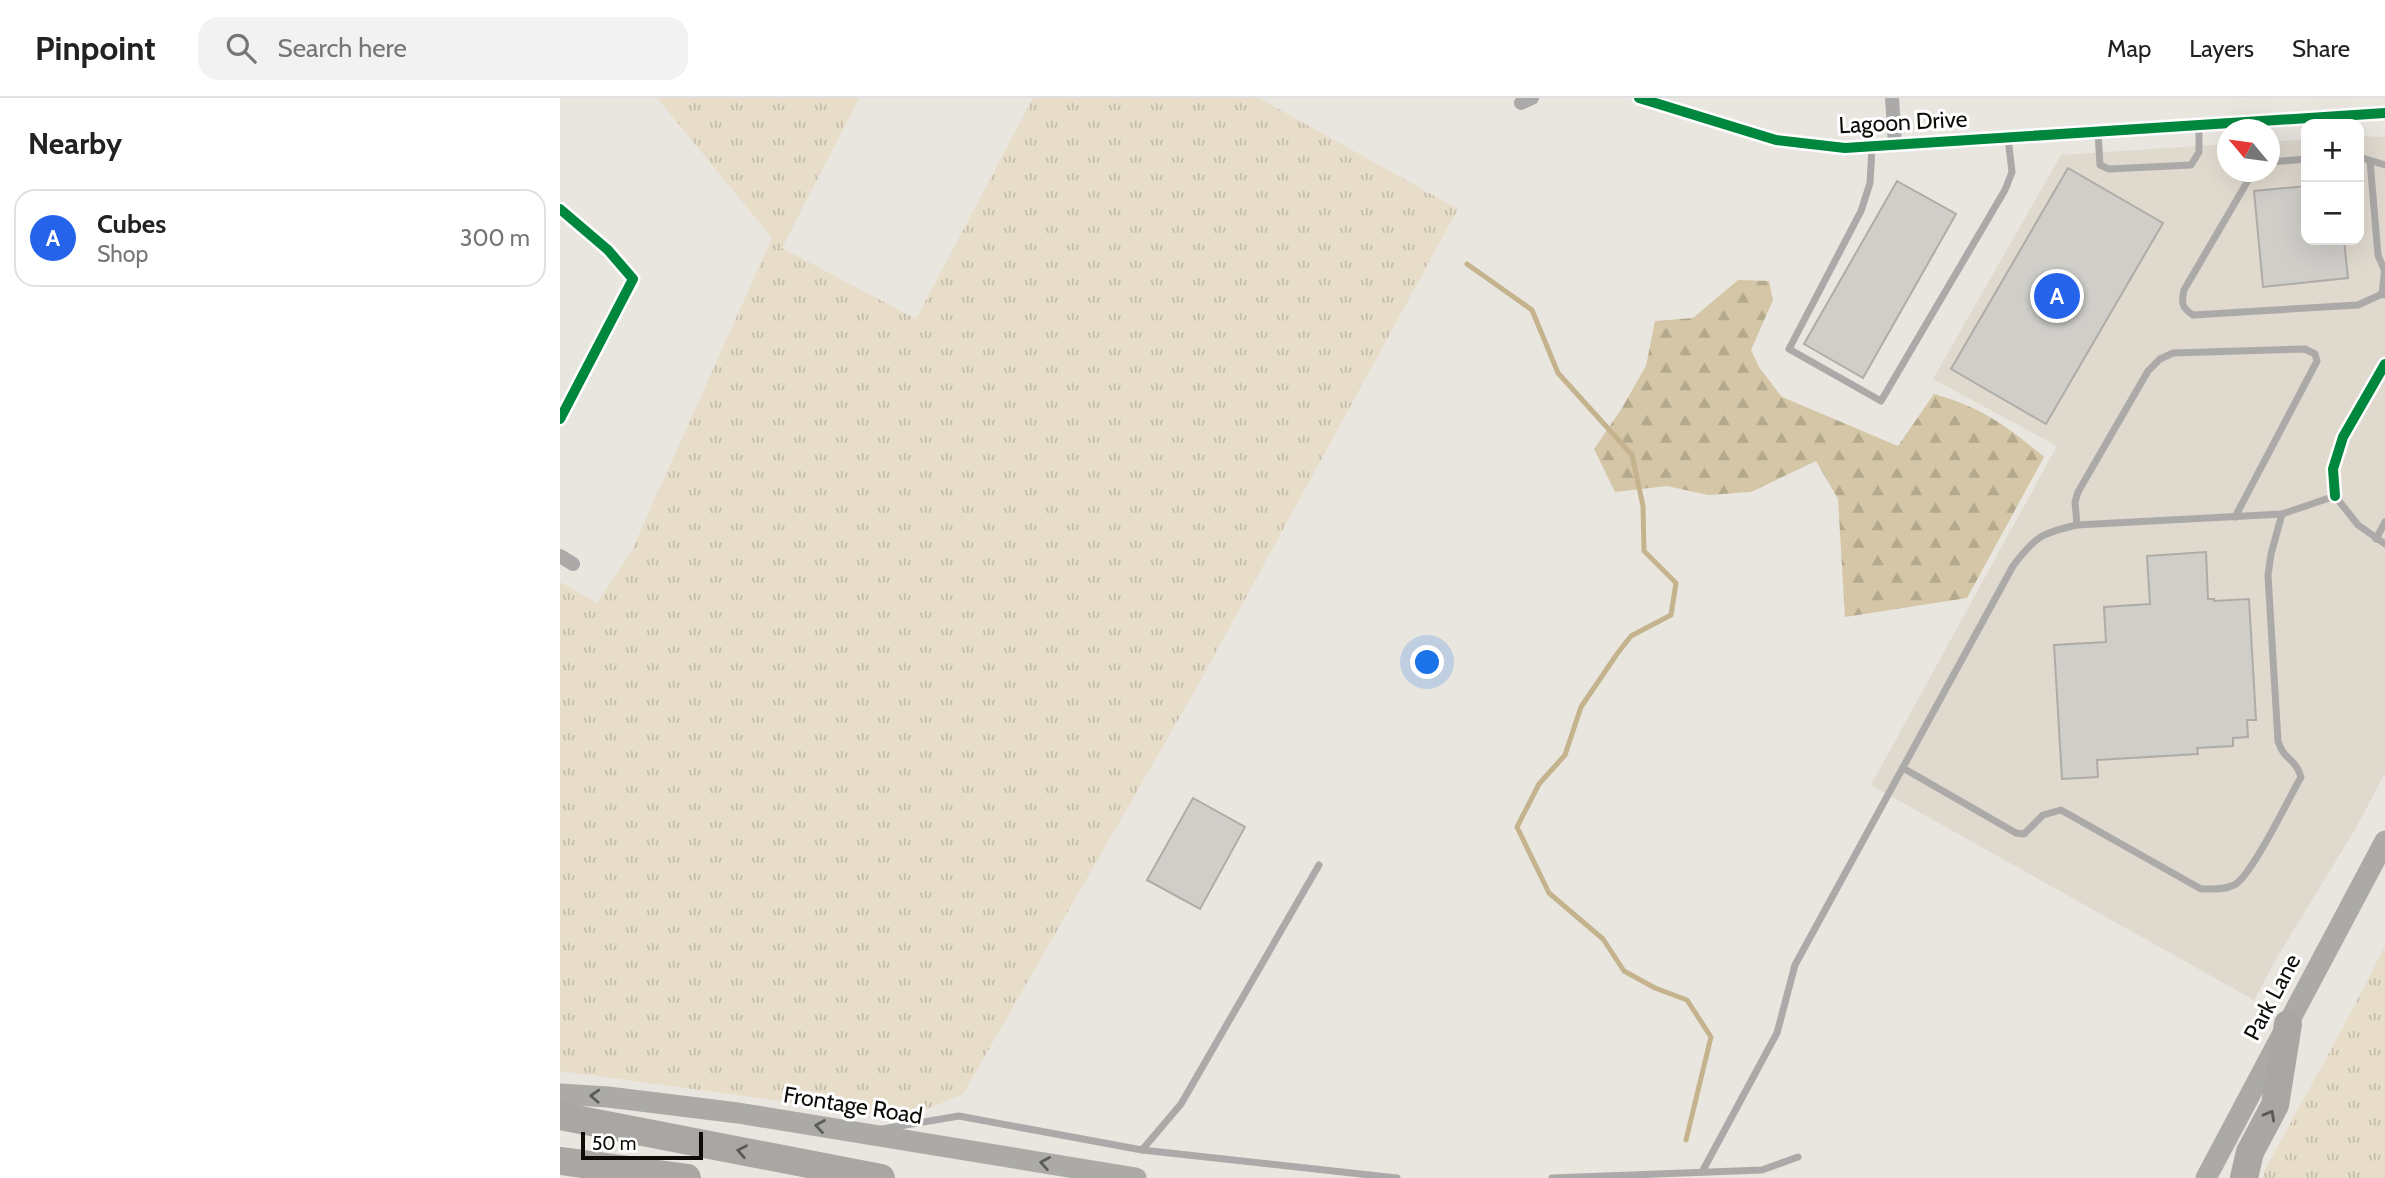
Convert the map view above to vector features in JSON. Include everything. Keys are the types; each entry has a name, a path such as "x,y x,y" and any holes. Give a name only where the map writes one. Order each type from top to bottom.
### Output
{"highway":[{"path":"2244,1178 2250,1152 2275,1105 2288,1024"},
{"path":"560,1116 881,1178"},
{"path":"560,1161 687,1178"}],"main road":[{"name":"Park Lane","path":"2206,1178 2385,841"},
{"name":"Frontage Road","path":"560,1094 608,1097 862,1132 1136,1178"}],"street":[{"name":"Lagoon Drive","path":"1639,98 1776,140 1845,148 2217,124"},
{"path":"1892,98 1895,145"},
{"name":"Lagoon Drive","path":"2280,123 2385,114"},
{"path":"560,209 608,250 633,279 560,419"},
{"path":"2335,496 2333,469 2343,437 2385,364"}],"lane":[{"path":"2098,131 2099,165 2109,169 2191,165 2199,152 2199,124"},
{"path":"1872,147 1870,183 1861,211 1788,349 1881,401 2005,190 2012,172 2008,137"},
{"path":"2280,161 2301,159"},
{"path":"2364,159 2385,164"},
{"path":"2247,182 2184,290 2181,301 2185,309 2193,315 2358,306 2384,294 2384,267 2378,256 2370,161"},
{"path":"2077,525 2075,502 2078,492 2148,371 2160,359 2173,353 2305,349 2315,354 2317,361 2235,517"},
{"path":"1702,1172 1777,1033 1795,965 2013,566 2032,541 2054,530 2077,525 2282,514 2335,496 2358,525 2385,544"},
{"path":"1903,768 2016,833 2024,834 2043,815 2061,810 2201,889 2220,889 2236,885 2249,869 2301,777 2297,765 2281,753 2278,741 2268,575 2282,514"},
{"path":"2376,539 2385,522"},
{"path":"1142,1150 1181,1104 1320,865"},
{"path":"862,1132 959,1116 1142,1150 1397,1178"},
{"path":"1552,1178 1762,1170 1798,1157"}],"shaded area":[{"path":"2364,136 2385,137 2385,773 2356,828 2254,1000 1871,785 2057,446 1933,379 2061,155 2217,145 2217,182 2280,182 2280,141 2301,139 2301,245 2364,245"}],"green space":[{"path":"657,98 859,98 782,248 916,319 1033,98 1259,98 1458,209 1198,685 963,1094 905,1118 560,1071 560,582 597,603 631,552 772,238"},
{"path":"1738,280 1769,281 1773,300 1751,350 1759,367 1782,397 1898,446 1934,394 1980,411 2044,457 1967,598 1845,617 1838,499 1816,461 1751,492 1708,495 1667,486 1615,492 1594,449 1646,366 1655,321 1693,318"},
{"path":"2385,945 2385,1178 2263,1178 2265,1170"}],"building":[{"path":"2068,168 2163,223 2046,424 1951,369"},
{"path":"1897,181 1956,214 1863,378 1804,344"},
{"path":"2301,186 2301,245 2345,245 2348,278 2263,287 2254,191"},
{"path":"2206,552 2208,599 2249,599 2256,720 2247,720 2248,737 2233,738 2233,746 2197,748 2198,754 2097,760 2098,777 2062,779 2054,645 2106,642 2104,607 2150,604 2147,556"},
{"path":"1193,798 1245,827 1200,909 1147,880"}],"waterway":[{"path":"1467,264 1532,310 1558,373 1632,455 1643,506 1644,551 1676,583 1671,615 1631,636 1617,654 1581,707 1565,755 1539,784 1517,827 1549,893 1603,939 1624,971 1655,988 1687,1000 1711,1037 1686,1140"}],"cycle path":[{"path":"1639,98 1776,140 1845,148 2385,113"},
{"path":"560,209 608,250 633,279 560,419"},
{"path":"2335,496 2333,469 2343,437 2385,364"}],"place":[{"name":"Cubes","path":"2057,296"}]}
